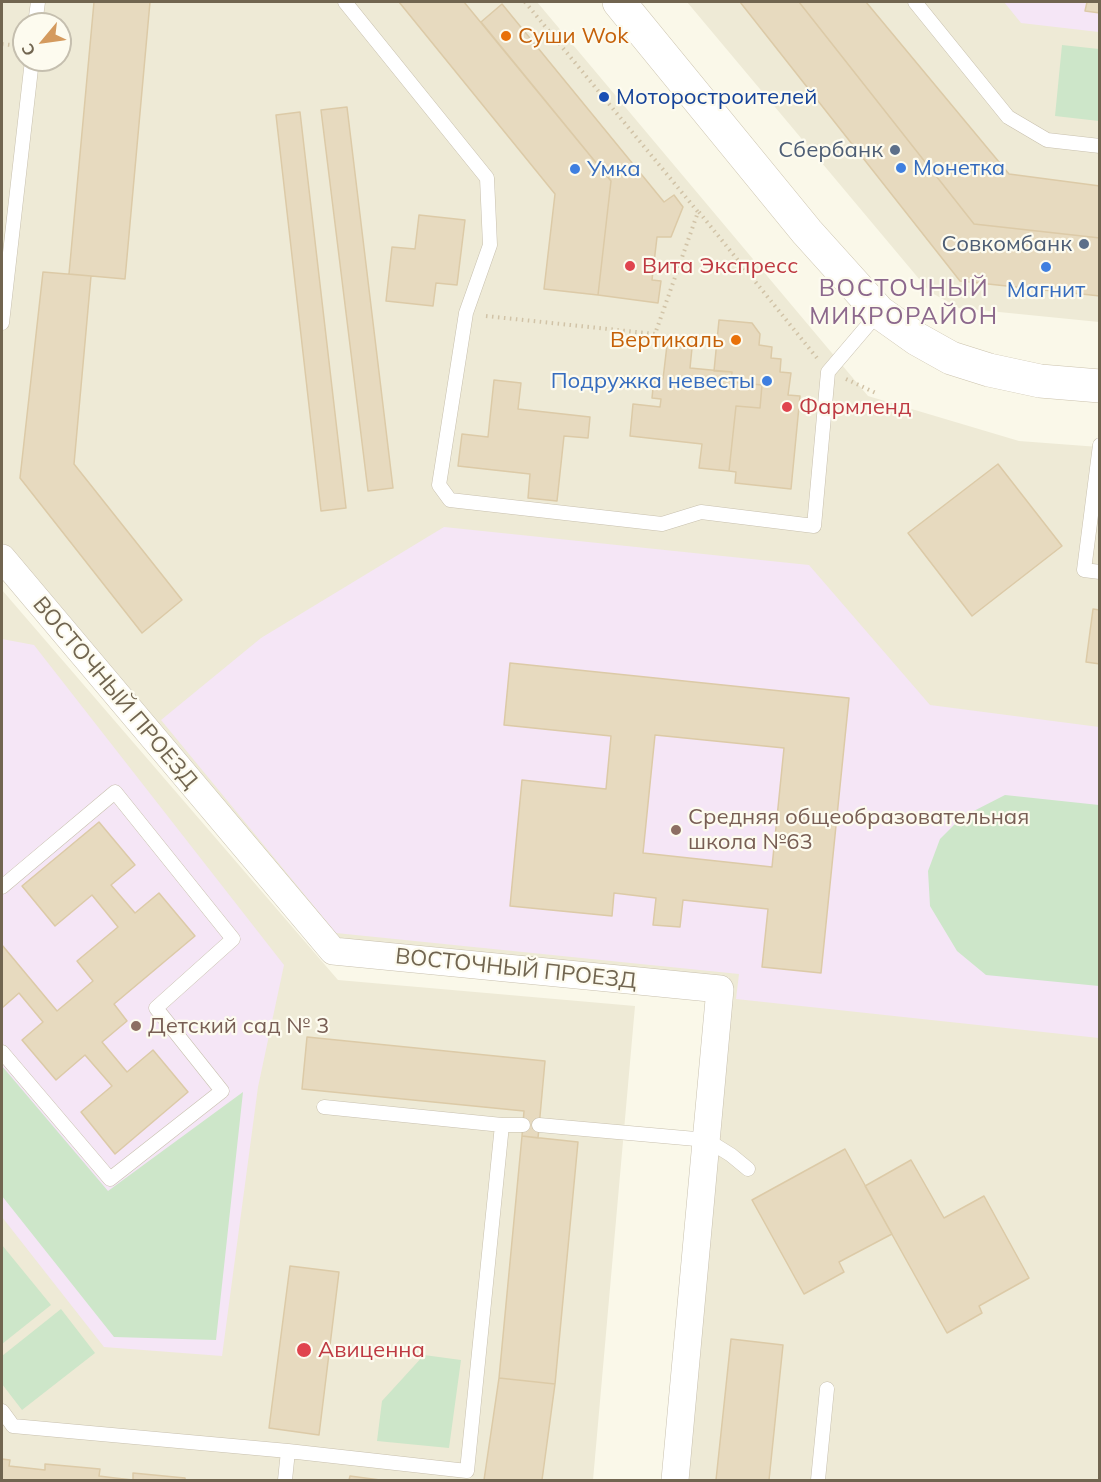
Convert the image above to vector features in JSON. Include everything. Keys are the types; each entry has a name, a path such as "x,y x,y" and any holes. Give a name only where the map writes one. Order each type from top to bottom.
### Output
{"street":[{"path":"619,2 807,232 879,312 917,339 951,358 989,370 1040,381 1100,386"},
{"name":"ВОСТОЧНЫЙ ПРОЕЗД","path":"2,558 333,951 720,989 675,1480"}],"lane":[{"path":"345,2 487,178 490,245 466,314 439,485 450,500 662,524 701,512 814,526 828,372 879,312"},
{"path":"915,2 1008,117 1047,140 1100,146"},
{"path":"2,323 31,72"},
{"path":"1100,445 1084,570 1100,572"},
{"path":"2,887 116,792 233,939 156,1008 222,1090 110,1179 2,1052"},
{"path":"324,1107 502,1125 523,1125"},
{"path":"2,1411 13,1426 288,1451 467,1471 502,1125"},
{"path":"539,1125 707,1140 748,1169"},
{"path":"818,1480 827,1389"},
{"path":"285,1480 288,1451"}],"path":[{"path":"525,2 828,372 878,394"},
{"path":"466,314 655,334 698,212"}],"shaded area":[{"path":"2,2 537,2 868,396 1019,441 1099,447 1099,1480 683,1480 729,977 333,942 2,557"},
{"path":"687,2 1099,2 1099,322 959,308 930,292"},
{"path":"1004,2 1099,2 1099,32 1021,23"},
{"name":"Средняя общеобразовательная школа №63","path":"444,527 809,565 930,705 1099,727 1099,1038 736,999 739,974 336,933 161,720 261,638"},
{"path":"2,590 338,980 635,1006 593,1480 2,1480"},
{"name":"Детский сад № 3","path":"2,639 34,645 284,965 258,1087 222,1356 104,1347 2,1217"}],"green space":[{"path":"1062,45 1099,49 1099,121 1055,116"},
{"path":"1005,795 1099,805 1099,986 986,975 957,951 930,906 928,871 940,839 962,817"},
{"path":"2,1066 108,1191 243,1092 216,1340 114,1337 2,1196"},
{"path":"2,1245 51,1305 2,1344"},
{"path":"61,1309 95,1353 22,1410 2,1384 2,1356"},
{"path":"424,1355 461,1360 449,1448 377,1441 382,1401"}],"building":[{"path":"94,2 150,2 125,279 69,274"},
{"path":"399,2 464,2 611,181 598,295 544,289 555,194"},
{"path":"740,2 799,2 974,224 1100,238 1100,296 960,281"},
{"path":"799,2 866,2 1009,174 1100,186 1100,238 974,224"},
{"path":"1087,2 1100,2 1100,13 1085,11"},
{"path":"502,4 664,202 674,195 683,207 671,237 657,237 652,280 661,281 658,303 598,295 611,181 481,22"},
{"path":"347,107 393,488 368,491 321,110"},
{"path":"300,112 346,508 321,511 276,115"},
{"path":"419,215 465,220 457,285 436,283 433,306 386,301 392,247 415,249"},
{"path":"43,272 91,276 74,464 182,600 142,633 20,478"},
{"path":"719,320 752,323 760,334 759,345 772,347 771,358 781,359 780,372 791,373 788,395 800,396 791,489 735,483 736,472 729,471 736,406 760,408 762,385 731,382 732,372 714,371"},
{"path":"667,345 692,348 690,368 732,372 731,382 762,385 760,408 736,406 729,471 699,468 702,444 630,436 633,404 660,407 661,399 652,398 654,378 663,379"},
{"path":"494,380 521,383 518,409 590,417 588,438 564,436 557,501 528,498 530,474 458,466 462,434 488,437"},
{"path":"998,464 1062,546 972,616 908,533"},
{"path":"1093,609 1100,610 1100,664 1086,662"},
{"path":"510,663 849,698 821,973 762,967 768,909 683,900 680,927 653,925 656,898 614,893 612,916 510,906 522,780 606,789 611,736 504,725","holes":["655,735 784,748 772,867 643,853"]},
{"path":"99,822 135,865 111,885 135,913 159,893 195,936 114,1004 127,1021 102,1042 127,1072 153,1050 188,1092 115,1154 81,1112 112,1086 85,1055 56,1080 22,1040 43,1022 19,993 2,1008 2,945 57,1011 93,981 77,961 118,927 92,895 55,926 22,886"},
{"path":"307,1037 545,1061 538,1138 522,1136 524,1111 302,1089"},
{"path":"522,1136 578,1142 555,1384 499,1378"},
{"path":"845,1149 892,1234 839,1262 844,1272 804,1294 752,1200"},
{"path":"911,1160 944,1218 984,1196 1029,1278 979,1306 982,1313 947,1333 865,1186"},
{"name":"Авиценна","path":"290,1266 339,1272 319,1435 269,1428"},
{"path":"731,1339 783,1345 769,1480 716,1480"},
{"path":"499,1378 555,1384 542,1480 484,1480"},
{"path":"2,1459 10,1460 9,1466 45,1470 45,1464 100,1469 99,1476 133,1480 2,1480"},
{"path":"133,1473 185,1478 185,1480 133,1480"},
{"path":"350,1476 380,1480 349,1480"}],"place":[{"name":"Суши Wok","path":"506,36"},
{"name":"Моторостроителей","path":"604,97"},
{"name":"Сбербанк","path":"895,150"},
{"name":"Монетка","path":"901,168"},
{"name":"Умка","path":"575,169"},
{"name":"Совкомбанк","path":"1084,244"},
{"name":"Вита Экспресс","path":"630,266"},
{"name":"Магнит","path":"1046,267"},
{"name":"Вертикаль","path":"736,340"},
{"name":"Подружка невесты","path":"767,381"},
{"name":"Фармленд","path":"787,407"},
{"name":"Средняя общеобразовательная школа №63","path":"676,830"},
{"name":"Детский сад № 3","path":"136,1026"},
{"name":"Авиценна","path":"304,1350"}],"district":[{"name":"ВОСТОЧНЫЙ МИКРОРАЙОН","path":"904,303"}]}
